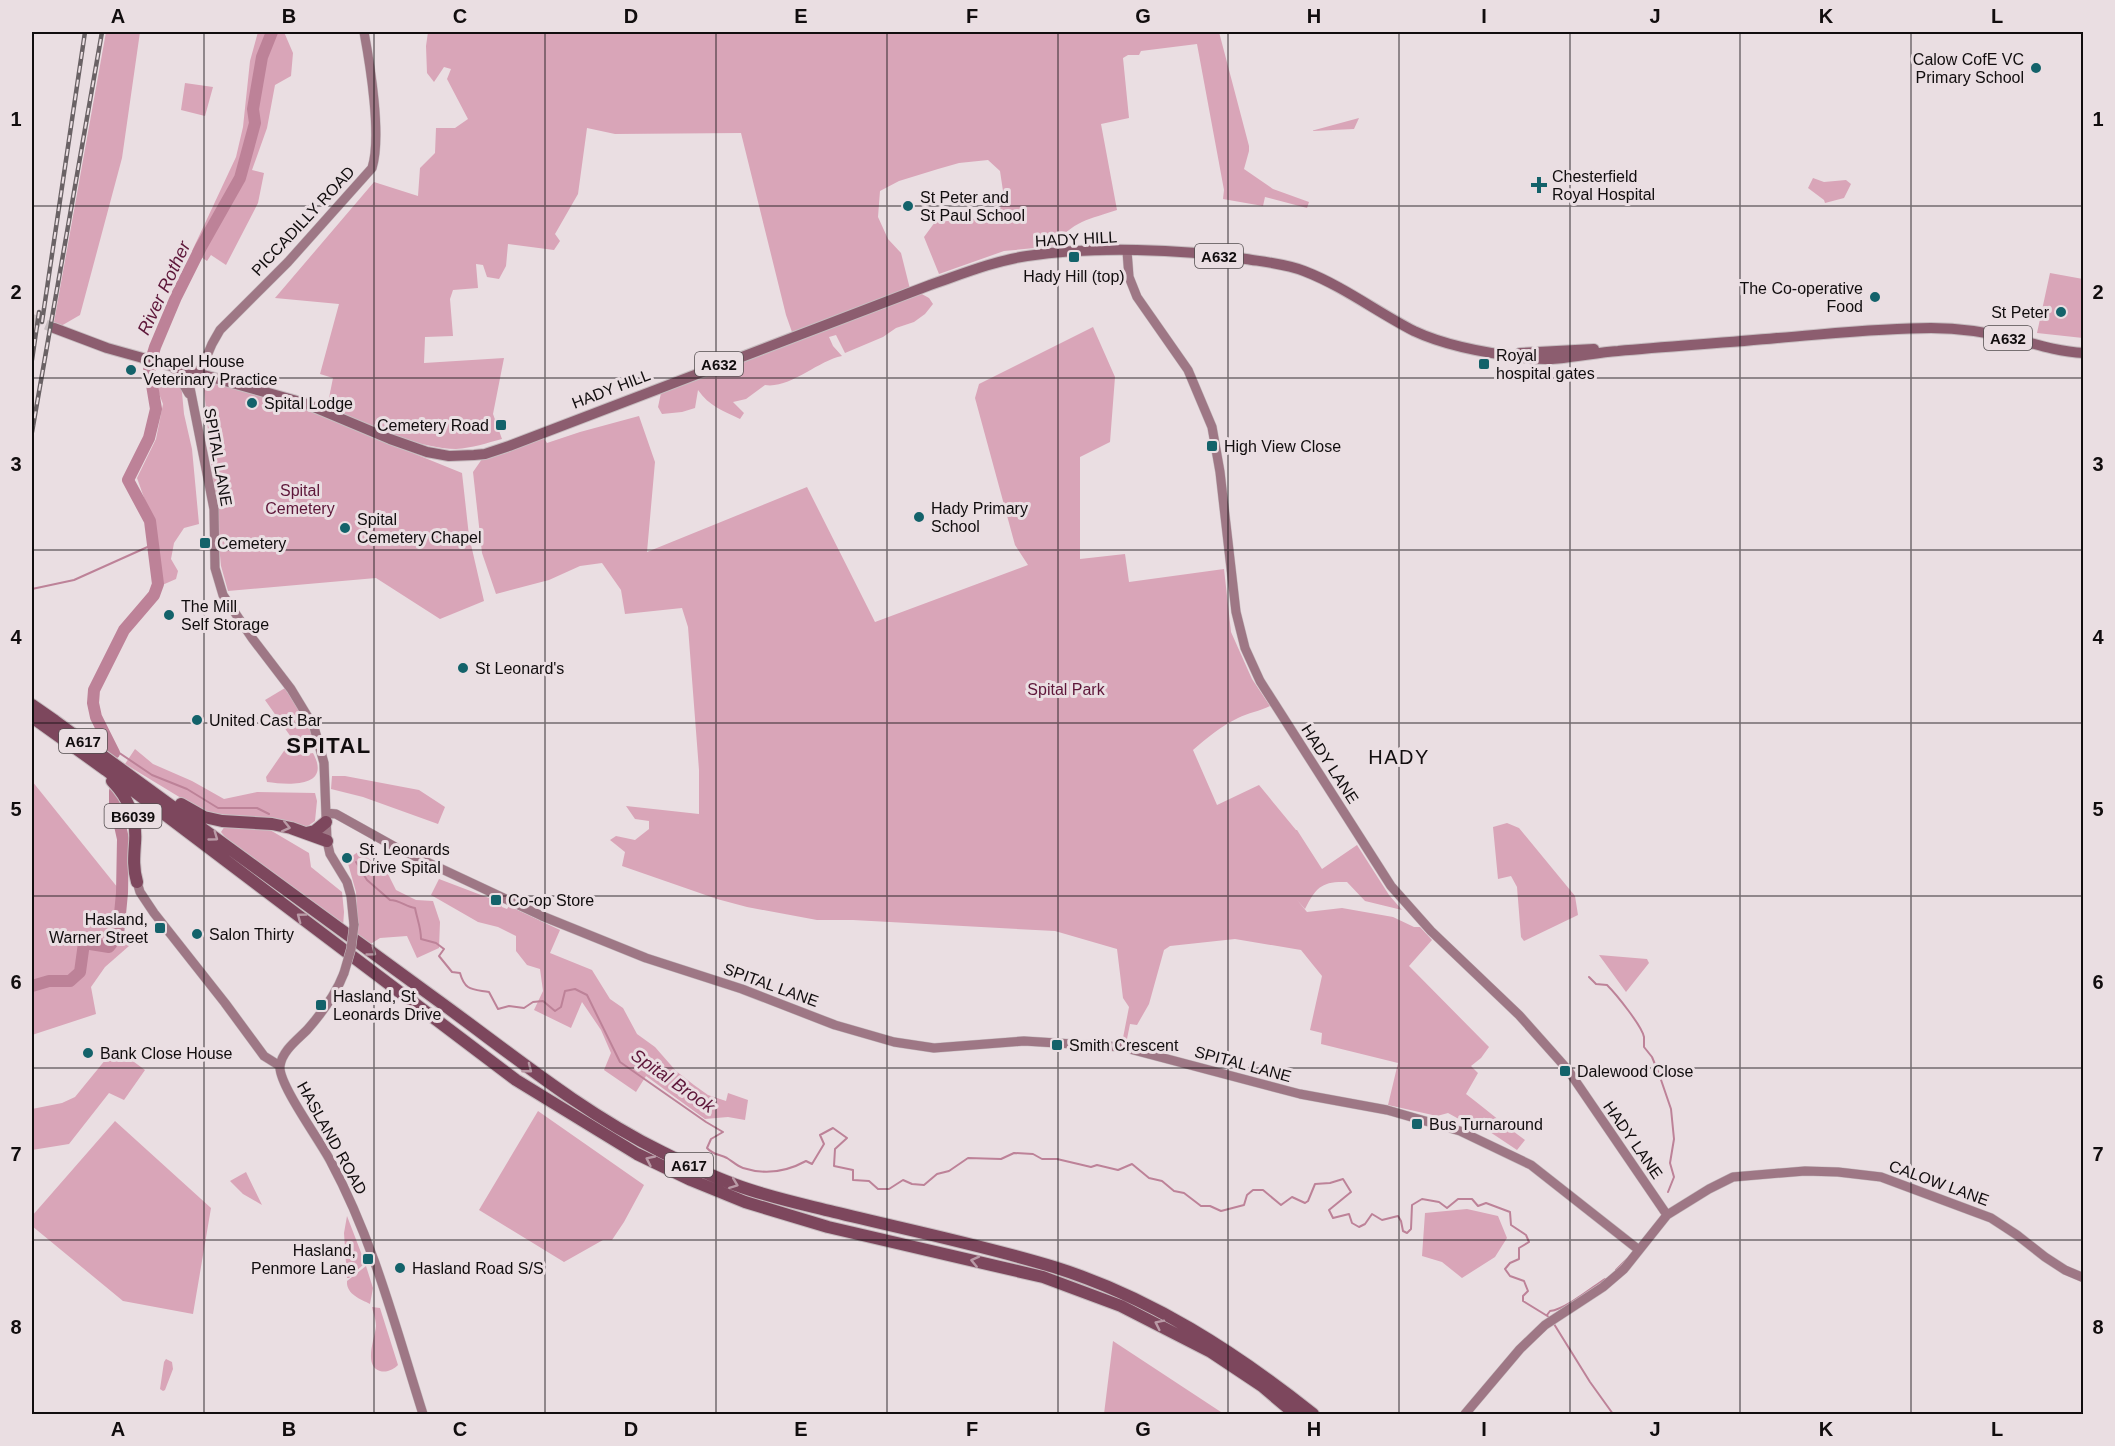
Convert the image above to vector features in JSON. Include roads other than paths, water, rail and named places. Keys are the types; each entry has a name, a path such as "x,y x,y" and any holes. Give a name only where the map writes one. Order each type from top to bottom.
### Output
{"highway":[{"name":"A617","path":"32,705 457,1014 541,1078 589,1110 660,1151 737,1185 785,1200 1058,1268 1128,1295 1235,1355 1313,1414"},
{"name":"A617","path":"32,717 106,770 516,1080 637,1154 691,1180 745,1202 828,1227 1043,1277 1121,1306 1211,1352 1262,1386 1295,1414"},
{"name":"B6039","path":"106,770 131,807 135,843 133,865 137,882"},
{"path":"133,778 204,817 222,821 272,824 327,841"},
{"path":"306,833 315,831 326,818"}],"main road":[{"name":"HADY HILL","path":"54,328 107,348 196,374 266,390 304,403 390,439 427,452 449,456 485,454 919,289 995,263 1026,256 1056,253 1132,251 1230,257 1300,270 1324,279 1380,313 1432,339 1505,354 1614,351 1847,332 1932,328 2018,340 2056,350 2084,352"}],"street":[{"name":"PICCADILLY ROAD","path":"196,374 203,365 220,330 288,262 372,168 375,160 373,89 364,32"},
{"name":"HADY LANE","path":"1132,251 1129,278 1133,288 1188,370 1212,427 1220,472 1236,612 1245,648 1260,681 1391,886 1431,931 1519,1015 1568,1070 1667,1215"},
{"name":"SPITAL LANE","path":"173,367 191,395"},
{"name":"SPITAL LANE","path":"196,374 190,384 191,395 214,509 215,568 223,595 252,638 291,688 314,727 324,763 326,818 336,814 397,848 552,920 646,958 742,989 835,1024 894,1042 933,1048 1024,1041 1122,1047 1300,1094 1388,1110 1460,1131 1531,1165 1639,1250"},
{"path":"280,1066 286,1052 307,1030 332,997 344,973 351,949 354,925 351,896 347,882 330,854 326,818"},
{"name":"B6039","path":"137,882 140,892 153,913 264,1056 280,1066"},
{"name":"HASLAND ROAD","path":"280,1066 280,1076 322,1144 354,1206 380,1276 423,1414"},
{"name":"CALOW LANE","path":"1465,1414 1520,1349 1545,1325 1603,1287 1624,1269 1667,1215 1709,1188 1733,1177 1805,1171 1881,1177 1991,1218 2065,1270 2084,1278"}],"waterway":[{"name":"River Rother","path":"114,753 96,717 93,703 94,690 124,630 154,595 158,584 150,521 128,480 149,438 156,409 149,367 176,297 240,178 255,123 253,109 262,57 272,32"},
{"path":"32,589 74,580 152,545"},
{"name":"Spital Brook","path":"112,748 152,775 187,789 218,808 257,808 269,814"},
{"name":"River Rother","path":"32,986 49,981 70,981 80,972 84,943 109,947 118,935 122,893 123,839 115,803 115,791"},
{"name":"Spital Brook","path":"356,862 367,880 390,900 415,908 421,939 436,943 444,949 439,956 452,972 460,973 464,983 470,988 489,992 498,1009 509,1006 524,1008 533,1002 543,1001 555,1011 561,1007 565,991 575,989 587,995 620,1062 723,1132 711,1139 707,1148 743,1168 767,1172 791,1168 806,1161 812,1164 824,1144 820,1135 833,1128 847,1138 835,1149 834,1166 853,1170 853,1180 869,1181 878,1189 889,1189 903,1180 912,1184 924,1185 937,1174 949,1171 968,1158 1001,1159 1014,1153 1033,1154 1042,1159 1057,1159 1091,1167 1097,1165 1118,1170 1132,1164 1149,1178 1162,1181 1174,1191 1184,1193 1201,1206 1210,1206 1221,1211 1244,1205 1247,1195 1253,1190 1263,1190 1281,1205 1292,1197 1305,1203 1315,1184 1343,1179 1351,1192 1329,1210 1333,1218 1349,1214 1352,1223 1359,1227 1365,1224 1372,1214 1382,1220 1398,1216 1403,1231 1407,1233 1411,1229 1412,1205 1422,1199 1439,1202 1447,1208 1458,1199 1472,1199 1478,1206 1486,1203 1510,1212 1511,1225 1526,1235 1529,1242 1519,1248 1519,1259 1510,1263 1505,1269 1510,1276 1524,1281 1528,1291 1523,1296 1523,1301 1549,1317"},
{"path":"1589,977 1596,984 1607,985 1634,1018 1644,1037 1644,1047 1652,1057 1659,1074 1671,1109 1674,1139 1670,1163 1674,1177 1668,1192"},
{"path":"1616,1270 1627,1259"},
{"path":"1547,1315 1550,1311 1571,1302 1605,1279"},
{"path":"1554,1324 1613,1414"}],"tunnel":[{"path":"32,319 54,328"}],"railway":[{"path":"42,322 85,32"},
{"path":"32,432 102,32"},
{"path":"32,360 39,312"}],"place":[{"name":"Calow CofE VC Primary School","path":"2036,68"},
{"name":"Chesterfield Royal Hospital","path":"1539,185"},
{"name":"St Peter and St Paul School","path":"908,206"},
{"name":"Hady Hill (top)","path":"1074,257"},
{"name":"The Co-operative Food","path":"1875,297"},
{"name":"St Peter","path":"2061,312"},
{"name":"Royal hospital gates","path":"1484,364"},
{"name":"Chapel House Veterinary Practice","path":"131,370"},
{"name":"Spital Lodge","path":"252,403"},
{"name":"Cemetery Road","path":"501,425"},
{"name":"High View Close","path":"1212,446"},
{"name":"Hady Primary School","path":"919,517"},
{"name":"Spital Cemetery Chapel","path":"345,528"},
{"name":"Cemetery","path":"205,543"},
{"name":"The Mill Self Storage","path":"169,615"},
{"name":"St Leonard's","path":"463,668"},
{"name":"United Cast Bar","path":"197,720"},
{"name":"St. Leonards Drive Spital","path":"347,858"},
{"name":"Co-op Store","path":"496,900"},
{"name":"Hasland, Warner Street","path":"160,928"},
{"name":"Salon Thirty","path":"197,934"},
{"name":"Hasland, St Leonards Drive","path":"321,1005"},
{"name":"Smith Crescent","path":"1057,1045"},
{"name":"Bank Close House","path":"88,1053"},
{"name":"Dalewood Close","path":"1565,1071"},
{"name":"Bus Turnaround","path":"1417,1124"},
{"name":"Hasland, Penmore Lane","path":"368,1259"},
{"name":"Hasland Road S/S","path":"400,1268"}],"district":[{"name":"SPITAL","path":"329,745"},
{"name":"HADY","path":"1399,757"}],"park label":[{"name":"Spital Cemetery","path":"300,499"},
{"name":"Spital Park","path":"1066,689"}]}
